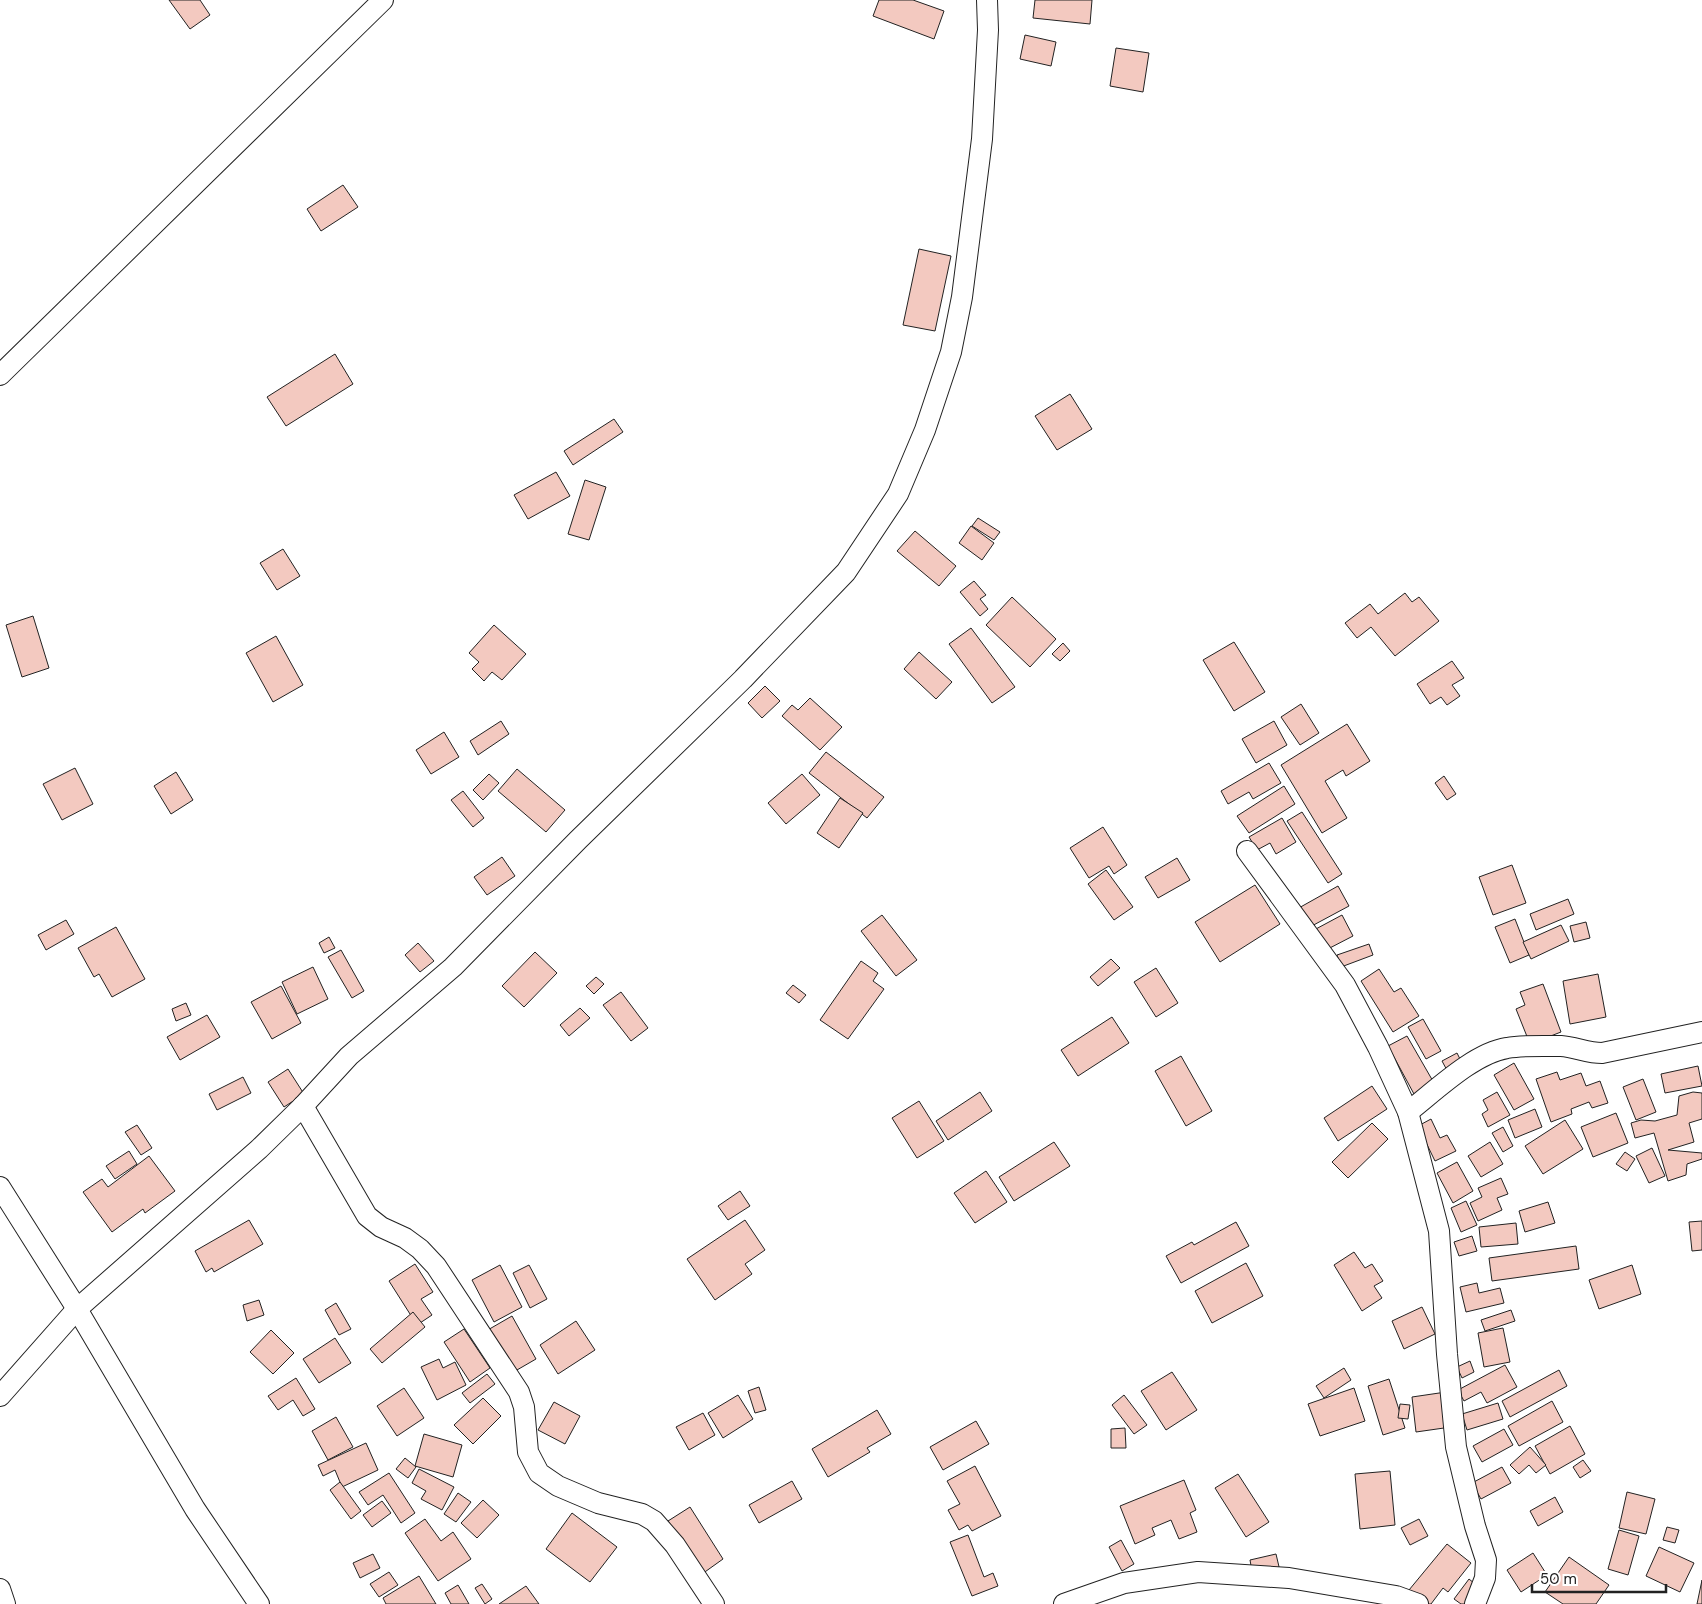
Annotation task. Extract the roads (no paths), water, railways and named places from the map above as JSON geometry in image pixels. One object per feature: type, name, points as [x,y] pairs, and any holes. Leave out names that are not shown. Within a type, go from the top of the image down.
[{"type":"street","points":[[0,375],[383,0]]},
{"type":"street","points":[[0,1396],[78,1309],[259,1149],[303,1106],[349,1056],[453,967],[578,840],[757,665],[846,572],[898,494],[925,430],[948,360],[962,297],[982,138],[988,30],[987,0]]},
{"type":"street","points":[[1247,850],[1345,985],[1378,1046],[1408,1112],[1439,1231],[1447,1354],[1456,1447],[1475,1526],[1486,1560],[1485,1578],[1475,1604]]},
{"type":"street","points":[[1408,1112],[1474,1061],[1507,1047],[1562,1046],[1578,1048],[1591,1053],[1602,1053],[1702,1032]]},
{"type":"street","points":[[303,1106],[367,1216],[381,1227],[406,1238],[420,1249],[436,1266],[519,1392],[524,1407],[528,1452],[539,1474],[558,1486],[598,1503],[642,1514],[654,1521],[675,1545],[714,1604]]},
{"type":"street","points":[[0,1187],[78,1309],[195,1509],[259,1604]]},
{"type":"street","points":[[1064,1604],[1124,1584],[1198,1572],[1288,1578],[1396,1596],[1418,1604]]},
{"type":"street","points":[[0,1588],[5,1604]]}]
